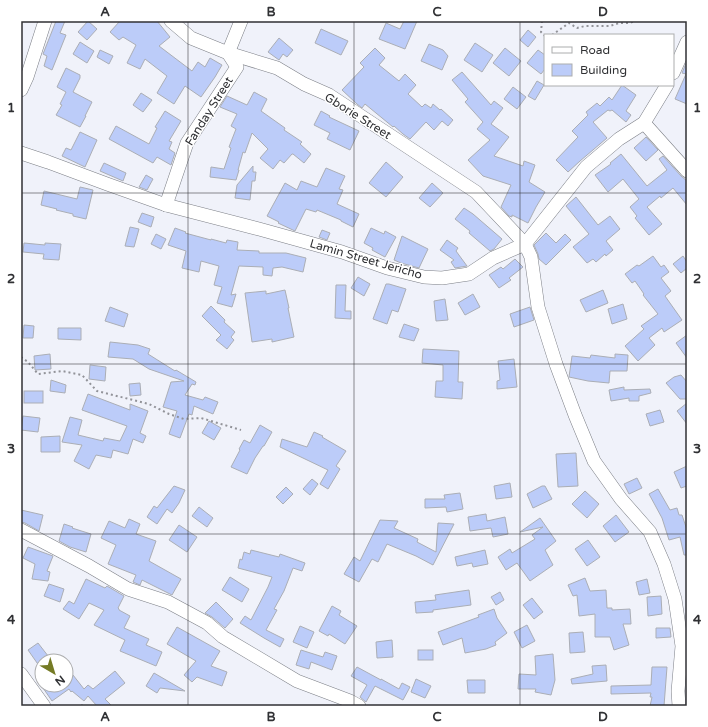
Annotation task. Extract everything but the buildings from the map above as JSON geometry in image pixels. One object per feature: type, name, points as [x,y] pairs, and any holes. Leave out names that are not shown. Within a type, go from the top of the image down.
[{"type":"street","points":[[21,90],[27,77],[45,21]]},
{"type":"street","name":"Gborie Street","points":[[171,21],[191,38],[228,53],[277,68],[304,84],[328,95],[476,192],[525,244]]},
{"type":"street","points":[[228,53],[240,21]]},
{"type":"street","points":[[674,71],[687,42]]},
{"type":"street","name":"Fanday Street","points":[[166,204],[186,143],[237,67],[228,53]]},
{"type":"street","name":"Lamin Street Jericho","points":[[21,154],[48,162],[166,204],[342,252],[387,268],[424,277],[442,278],[469,274],[494,258],[525,244],[586,168],[619,139],[644,122],[668,86]]},
{"type":"street","points":[[644,122],[687,171]]},
{"type":"street","points":[[525,244],[531,257],[538,307],[575,415],[594,461],[621,499],[650,532],[664,564],[675,599],[682,646],[678,691],[679,706]]},
{"type":"street","points":[[21,530],[89,566],[128,589],[168,602],[207,623],[223,637],[297,681],[359,706]]},
{"type":"street","points":[[21,674],[44,706]]},
{"type":"path","points":[[542,21],[541,32],[544,35]]},
{"type":"path","points":[[553,34],[569,22],[577,28],[585,26],[610,26],[635,21]]},
{"type":"path","points":[[21,357],[28,362],[38,374],[62,371],[82,375],[97,391],[149,404],[169,414],[184,419],[202,418],[241,430]]}]
